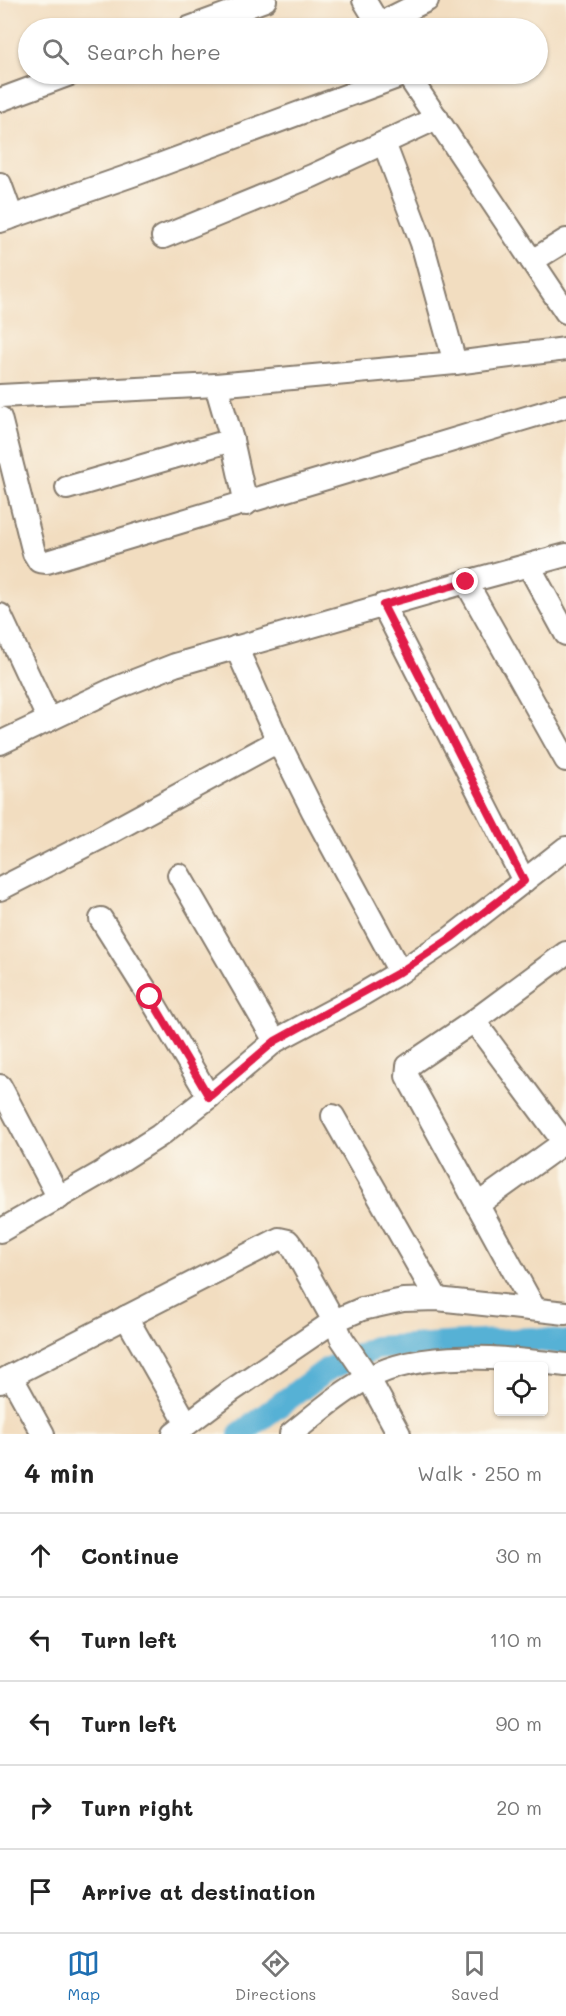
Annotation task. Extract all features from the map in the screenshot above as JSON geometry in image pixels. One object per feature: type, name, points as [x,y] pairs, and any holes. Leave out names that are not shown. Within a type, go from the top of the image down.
[{"type":"street","points":[[216,18],[265,0]]},
{"type":"street","points":[[364,0],[375,18]]},
{"type":"street","points":[[394,18],[427,0]]},
{"type":"street","points":[[0,100],[43,84]]},
{"type":"street","points":[[0,184],[6,219],[378,84]]},
{"type":"street","points":[[413,84],[566,312]]},
{"type":"street","points":[[164,237],[312,176],[437,118]]},
{"type":"street","points":[[384,143],[422,243],[455,363]]},
{"type":"street","points":[[532,261],[566,240]]},
{"type":"street","points":[[0,396],[216,385],[455,363],[566,349]]},
{"type":"street","points":[[216,385],[232,440],[246,504]]},
{"type":"street","points":[[0,418],[34,553],[39,561],[47,562],[566,406]]},
{"type":"street","points":[[67,488],[232,440]]},
{"type":"street","points":[[0,743],[126,684],[175,665],[566,555]]},
{"type":"street","points":[[529,566],[566,634]]},
{"type":"street","points":[[466,582],[566,760]]},
{"type":"street","points":[[383,605],[524,881]]},
{"type":"street","points":[[0,615],[49,720]]},
{"type":"street","points":[[237,647],[278,741],[313,811],[400,972]]},
{"type":"street","points":[[0,889],[278,741]]},
{"type":"street","points":[[0,1231],[59,1198],[159,1136],[275,1041],[400,972],[451,938],[566,848]]},
{"type":"street","points":[[179,876],[275,1041]]},
{"type":"street","points":[[101,919],[209,1097]]},
{"type":"street","points":[[534,1308],[407,1076],[408,1066],[566,953]]},
{"type":"street","points":[[474,1021],[565,1143],[477,1205]]},
{"type":"street","points":[[0,1086],[59,1198]]},
{"type":"street","points":[[333,1116],[437,1299]]},
{"type":"street","points":[[43,1434],[6,1379],[279,1239],[288,1241],[294,1249],[399,1434]]},
{"type":"street","points":[[126,1317],[181,1429],[231,1390],[338,1330],[362,1310],[403,1300],[437,1299],[566,1313]]},
{"type":"street","points":[[291,1434],[320,1424],[363,1370],[439,1359],[506,1358],[566,1365]]},
{"type":"waterway","points":[[240,1434],[328,1369],[375,1348],[532,1339],[566,1343]]},
{"type":"route","points":[[150,997],[209,1097],[275,1041],[400,972],[451,938],[524,881],[383,605],[466,582]]}]
